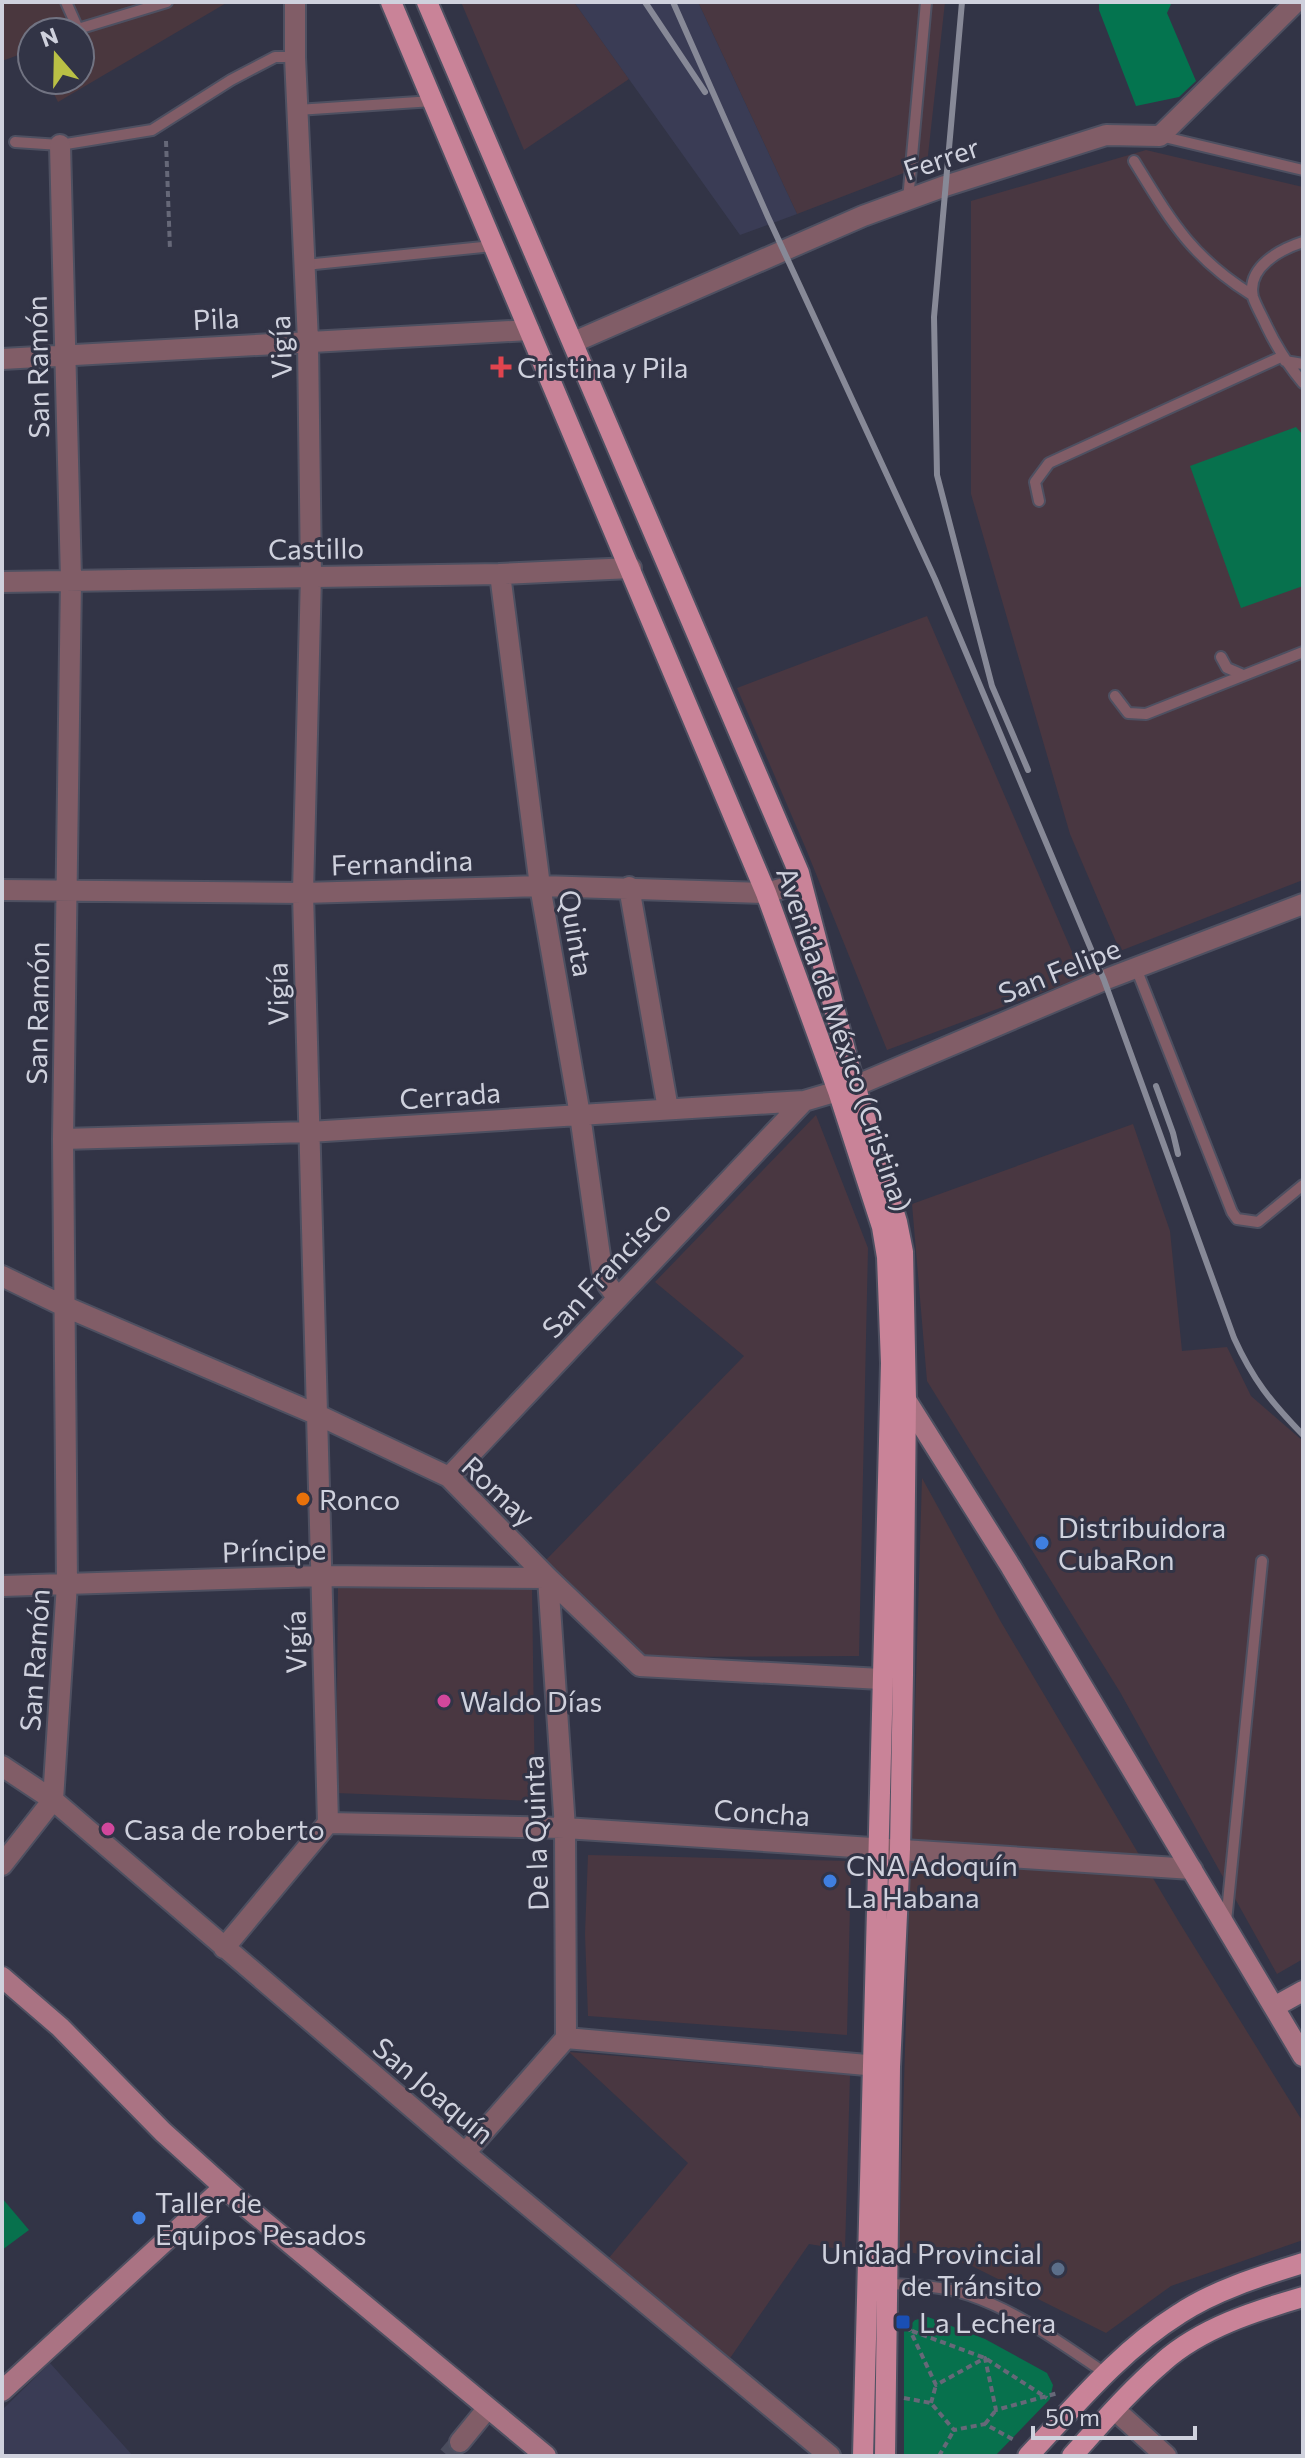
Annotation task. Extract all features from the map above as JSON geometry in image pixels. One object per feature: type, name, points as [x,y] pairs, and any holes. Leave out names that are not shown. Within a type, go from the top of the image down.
[{"type":"main road","name":"Avenida de México (Cristina)","points":[[391,2],[847,1088],[897,1222],[903,1252],[906,1400],[900,1849],[881,2066],[863,2456]]},
{"type":"main road","name":"Avenida de México (Cristina)","points":[[427,2],[574,342],[801,883],[882,1227],[887,1257],[891,1363],[878,1848],[888,2284],[885,2456]]},
{"type":"main road","points":[[891,1363],[906,1400],[1011,1567],[1303,2056]]},
{"type":"main road","points":[[2,1977],[60,2027],[163,2132],[224,2187],[534,2450]]},
{"type":"main road","points":[[1274,2007],[1303,1991]]},
{"type":"main road","points":[[2,2391],[224,2187]]},
{"type":"main road","points":[[1030,2454],[1105,2373],[1180,2312],[1233,2288],[1303,2263]]},
{"type":"main road","points":[[1072,2456],[1164,2360],[1200,2336],[1243,2317],[1303,2297]]},
{"type":"street","name":"Vigía","points":[[295,2],[308,341],[311,575],[303,893],[328,1823]]},
{"type":"street","points":[[1160,136],[1295,7]]},
{"type":"street","name":"Ferrer","points":[[574,342],[863,216],[1004,166],[1106,135],[1160,136]]},
{"type":"street","name":"San Ramón","points":[[53,1800],[67,1584],[63,1139],[71,579],[60,145]]},
{"type":"street","name":"Pila","points":[[2,359],[529,330]]},
{"type":"street","name":"Castillo","points":[[2,582],[500,574],[631,568]]},
{"type":"street","name":"Quinta","points":[[500,574],[540,886],[580,1115],[602,1270],[617,1297]]},
{"type":"street","name":"Fernandina","points":[[2,890],[303,893],[540,886],[766,893],[801,883]]},
{"type":"street","points":[[629,887],[668,1109]]},
{"type":"street","name":"San Felipe","points":[[847,1088],[1136,968],[1303,904]]},
{"type":"street","name":"Cerrada","points":[[63,1139],[309,1132],[804,1101],[847,1088]]},
{"type":"street","name":"San Francisco","points":[[449,1477],[804,1101]]},
{"type":"street","name":"Romay","points":[[2,1276],[66,1307],[318,1415],[449,1477],[640,1666],[881,1679],[903,1675]]},
{"type":"street","name":"Príncipe","points":[[2,1586],[321,1576],[548,1578]]},
{"type":"street","name":"De la Quinta","points":[[548,1578],[565,1828],[566,2038]]},
{"type":"street","name":"San Joaquín","points":[[2,1766],[53,1800],[465,2153],[830,2456]]},
{"type":"street","points":[[2,1865],[53,1800]]},
{"type":"street","points":[[224,1948],[328,1823]]},
{"type":"street","name":"Concha","points":[[328,1823],[565,1828],[1192,1869]]},
{"type":"street","points":[[465,2153],[566,2038],[881,2066]]},
{"type":"street","points":[[460,2442],[487,2409]]},
{"type":"street","points":[[1115,2410],[1166,2456]]},
{"type":"lane","points":[[66,2],[78,29],[167,2]]},
{"type":"lane","points":[[908,200],[926,2]]},
{"type":"lane","points":[[15,142],[60,145],[152,130],[231,80],[275,57],[295,57]]},
{"type":"lane","points":[[297,110],[433,101]]},
{"type":"lane","points":[[1160,136],[1303,170]]},
{"type":"lane","points":[[1134,161],[1186,242],[1223,277],[1252,295],[1284,359],[1303,383]]},
{"type":"lane","points":[[1252,295],[1261,266],[1275,254],[1303,242]]},
{"type":"lane","points":[[305,265],[493,246]]},
{"type":"lane","points":[[1039,501],[1035,482],[1049,463],[1284,359],[1303,364]]},
{"type":"lane","points":[[1115,696],[1128,713],[1146,714],[1303,652]]},
{"type":"lane","points":[[1221,657],[1227,668],[1241,674]]},
{"type":"lane","points":[[1136,968],[1237,1219],[1258,1222],[1303,1185]]},
{"type":"lane","points":[[1226,1924],[1262,1561]]},
{"type":"lane","points":[[888,2284],[936,2287],[969,2295],[1034,2324],[1105,2373]]},
{"type":"path","points":[[165,122],[170,250]]},
{"type":"path","points":[[904,2318],[936,2385],[931,2403]]},
{"type":"path","points":[[910,2330],[985,2358],[1047,2398]]},
{"type":"path","points":[[936,2385],[985,2358]]},
{"type":"path","points":[[985,2358],[996,2410]]},
{"type":"path","points":[[939,2456],[954,2430],[985,2424],[996,2410],[1062,2392]]},
{"type":"path","points":[[886,2394],[931,2403],[954,2430]]},
{"type":"path","points":[[985,2424],[1030,2454]]},
{"type":"shaded area","points":[[2,2],[228,2],[96,80],[96,16],[16,16],[16,56],[2,61]]},
{"type":"shaded area","points":[[461,2],[574,2],[629,79],[524,150]]},
{"type":"shaded area","points":[[574,2],[698,2],[797,214],[740,235]]},
{"type":"shaded area","points":[[698,2],[945,2],[927,164],[797,214]]},
{"type":"shaded area","points":[[1146,150],[1303,187],[1303,880],[1120,951],[1070,834],[971,494],[971,201]]},
{"type":"shaded area","points":[[927,616],[1083,977],[887,1050],[737,688]]},
{"type":"shaded area","points":[[816,1115],[868,1248],[859,1656],[641,1657],[546,1560],[744,1356],[655,1282]]},
{"type":"shaded area","points":[[1133,1124],[1170,1231],[1182,1351],[1227,1347],[1251,1396],[1303,1441],[1303,1959],[1277,1974],[1120,1692],[927,1381],[912,1204]]},
{"type":"shaded area","points":[[922,1478],[1001,1622],[1179,1922],[1303,2122],[1303,2240],[1171,2286],[1106,2333],[968,2264],[899,2250]]},
{"type":"shaded area","points":[[338,1586],[532,1586],[535,1801],[336,1793]]},
{"type":"shaded area","points":[[588,1855],[851,1861],[847,2035],[588,2016],[585,1934]]},
{"type":"shaded area","points":[[569,2052],[850,2075],[845,2250],[809,2244],[728,2361],[608,2259],[688,2163]]},
{"type":"shaded area","points":[[50,2363],[133,2456],[2,2456],[2,2410]]},
{"type":"green space","points":[[1099,2],[1172,2],[1167,13],[1196,81],[1179,97],[1136,106],[1099,10]]},
{"type":"green space","points":[[1296,427],[1303,435],[1303,586],[1241,608],[1190,466]]},
{"type":"green space","points":[[2,2198],[29,2230],[2,2250]]},
{"type":"green space","points":[[928,2317],[985,2339],[1047,2373],[1053,2385],[1050,2399],[995,2456],[904,2456],[904,2331],[915,2320]]},
{"type":"tunnel","points":[[448,2456],[460,2442]]},
{"type":"railway","points":[[645,2],[705,92]]},
{"type":"railway","points":[[673,2],[935,579],[1104,980],[1234,1338],[1264,1390],[1303,1435]]},
{"type":"railway","points":[[962,2],[934,317],[937,475],[992,686],[1028,770]]},
{"type":"railway","points":[[1156,1086],[1178,1154]]},
{"type":"place","name":"Cristina y Pila","points":[[501,367]]},
{"type":"place","name":"Ronco","points":[[303,1499]]},
{"type":"place","name":"Distribuidora CubaRon","points":[[1042,1543]]},
{"type":"place","name":"Waldo Días","points":[[444,1701]]},
{"type":"place","name":"Casa de roberto","points":[[108,1829]]},
{"type":"place","name":"CNA Adoquín La Habana","points":[[830,1881]]},
{"type":"place","name":"Taller de Equipos Pesados","points":[[139,2218]]},
{"type":"place","name":"Unidad Provincial de Tránsito","points":[[1058,2269]]},
{"type":"place","name":"La Lechera","points":[[903,2322]]}]
